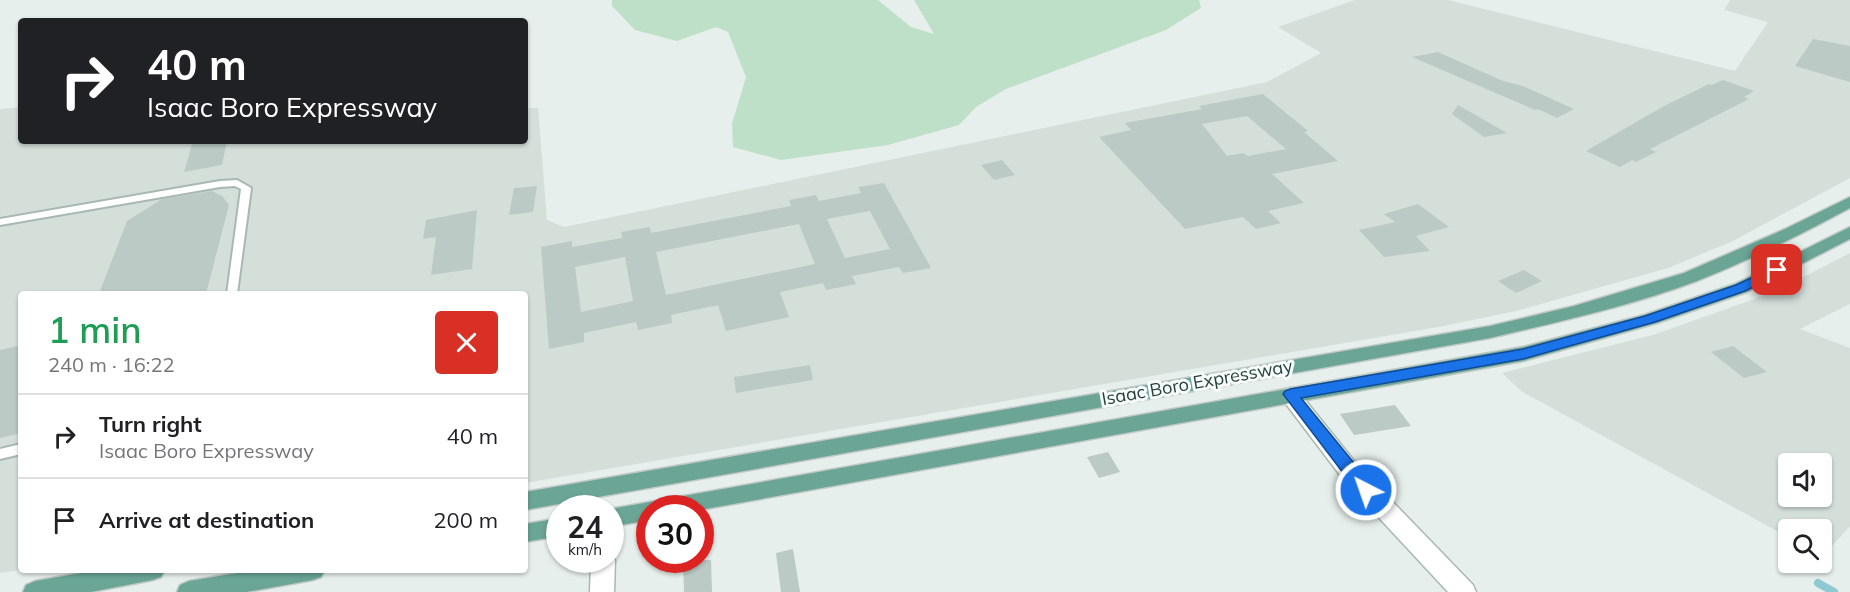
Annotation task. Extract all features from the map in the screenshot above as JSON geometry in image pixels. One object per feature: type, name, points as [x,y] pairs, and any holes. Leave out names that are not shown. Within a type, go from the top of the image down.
[{"type":"main road","name":"Isaac Boro Expressway","points":[[528,500],[1490,332],[1577,311],[1690,277],[1791,232],[1850,202]]},
{"type":"main road","name":"Isaac Boro Expressway","points":[[714,498],[1523,354],[1650,319],[1741,288],[1850,232]]},
{"type":"main road","points":[[528,532],[546,529]]},
{"type":"main road","points":[[35,592],[137,573]]},
{"type":"main road","points":[[189,592],[296,573]]},
{"type":"street","points":[[1290,394],[1350,473],[1464,592]]},
{"type":"street","points":[[602,592],[603,573]]},
{"type":"lane","points":[[0,222],[237,183],[246,188],[232,291]]},
{"type":"lane","points":[[0,454],[18,450]]},
{"type":"shaded area","points":[[1355,0],[1448,0],[1735,71],[1768,22],[1724,10],[1730,0],[1850,0],[1850,178],[1733,241],[1668,268],[1516,311],[1444,326],[528,482],[528,291],[18,291],[18,570],[0,573],[0,109],[18,107],[18,144],[528,144],[528,108],[538,108],[547,220],[564,227],[1267,82],[1321,53],[1278,27]]},
{"type":"shaded area","points":[[1850,253],[1850,304],[1800,329],[1850,348],[1850,526],[1832,546],[1832,519],[1778,519],[1778,532],[1521,391],[1502,373],[1653,335],[1774,292]]},
{"type":"green space","points":[[612,0],[878,0],[911,27],[934,34],[914,0],[1199,0],[1201,8],[1166,30],[1006,89],[976,107],[959,125],[888,145],[781,160],[733,147],[732,124],[746,77],[728,32],[716,27],[677,41],[635,30],[612,6]]},
{"type":"building","points":[[1813,39],[1850,46],[1850,82],[1795,66]]},
{"type":"building","points":[[1438,52],[1574,109],[1557,118],[1412,57]]},
{"type":"building","points":[[1723,80],[1754,91],[1744,97],[1749,99],[1650,149],[1656,152],[1636,162],[1632,160],[1620,167],[1586,151],[1664,106],[1709,84]]},
{"type":"building","points":[[1263,94],[1308,131],[1304,132],[1338,161],[1272,174],[1304,203],[1268,211],[1281,223],[1256,229],[1243,217],[1185,229],[1099,137],[1131,130],[1125,123],[1202,109],[1199,106]],"holes":[[[1247,116],[1286,149],[1248,156],[1243,153],[1227,156],[1202,124]]]},
{"type":"building","points":[[1458,105],[1507,133],[1484,137],[1452,114]]},
{"type":"building","points":[[192,144],[226,144],[222,165],[184,172]]},
{"type":"building","points":[[1002,160],[1015,175],[994,180],[981,165]]},
{"type":"building","points":[[884,183],[931,268],[903,273],[899,267],[852,276],[856,284],[826,290],[823,283],[780,292],[789,317],[726,331],[718,305],[671,315],[672,323],[638,330],[636,322],[584,333],[584,342],[549,349],[541,247],[572,241],[572,247],[622,238],[621,232],[650,227],[651,233],[791,206],[789,200],[816,195],[819,201],[861,193],[858,187]],"holes":[[[870,211],[890,249],[845,258],[827,219]],[[799,224],[815,264],[666,295],[656,252]],[[625,257],[633,301],[581,312],[575,267]]]},
{"type":"building","points":[[537,186],[533,212],[509,215],[514,188]]},
{"type":"building","points":[[212,191],[222,196],[229,205],[207,291],[100,291],[127,221],[162,199]]},
{"type":"building","points":[[1418,204],[1449,227],[1416,236],[1430,251],[1384,257],[1359,230],[1395,222],[1384,214]]},
{"type":"building","points":[[477,210],[472,269],[431,275],[436,237],[423,239],[426,220]]},
{"type":"building","points":[[1524,270],[1542,281],[1516,293],[1498,281]]},
{"type":"building","points":[[18,346],[18,434],[0,438],[0,350]]},
{"type":"building","points":[[1733,346],[1767,372],[1744,378],[1711,352]]},
{"type":"building","points":[[810,365],[813,380],[736,393],[734,377]]},
{"type":"building","points":[[1395,405],[1411,426],[1354,435],[1340,414]]},
{"type":"building","points":[[1108,452],[1120,472],[1099,478],[1087,457]]},
{"type":"building","points":[[793,549],[800,592],[781,592],[776,553]]},
{"type":"building","points":[[683,573],[711,573],[712,592],[684,592]]},
{"type":"waterway","points":[[1818,583],[1834,592]]},
{"type":"route","points":[[1366,490],[1350,473],[1290,394],[1523,354],[1650,319],[1741,288],[1777,270]]}]
